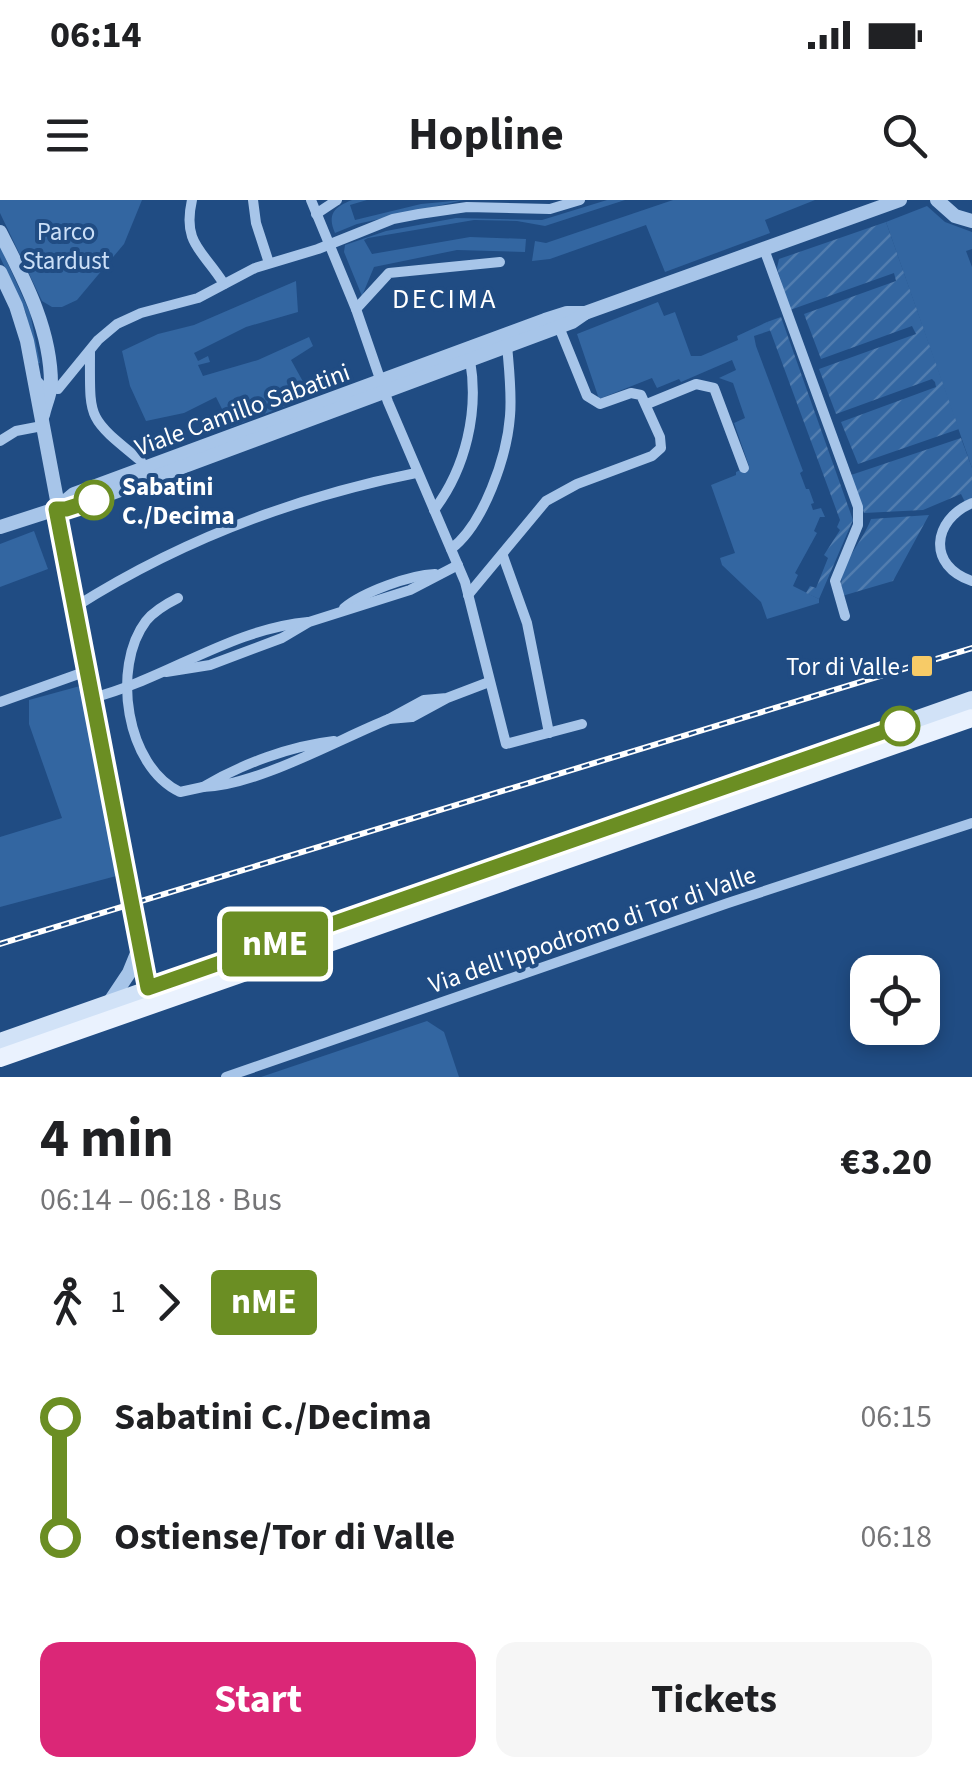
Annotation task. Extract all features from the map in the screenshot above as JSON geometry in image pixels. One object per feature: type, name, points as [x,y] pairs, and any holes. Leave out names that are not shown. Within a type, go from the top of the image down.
[{"type":"main road","points":[[0,1042],[972,700]]},
{"type":"main road","points":[[0,1058],[972,718]]},
{"type":"street","points":[[192,200],[190,239],[224,284]]},
{"type":"street","points":[[253,200],[268,264]]},
{"type":"street","points":[[310,200],[356,309],[416,473],[458,565],[506,744],[582,724]]},
{"type":"street","points":[[316,214],[337,200]]},
{"type":"street","points":[[34,378],[50,390],[64,384],[101,337],[124,320],[198,298],[268,264],[329,246],[393,220],[467,207],[545,209],[580,200]]},
{"type":"street","name":"Viale Camillo Sabatini","points":[[382,388],[470,360],[585,313],[900,200]]},
{"type":"street","points":[[938,200],[955,216],[972,222]]},
{"type":"street","points":[[0,232],[39,317],[50,390],[42,426]]},
{"type":"street","points":[[764,249],[858,507],[858,524],[834,584],[845,616]]},
{"type":"street","points":[[356,309],[388,273],[500,262]]},
{"type":"street","points":[[0,272],[21,321],[34,378],[148,988]]},
{"type":"street","name":"Viale Camillo Sabatini","points":[[0,527],[56,509],[79,506],[544,320],[567,313],[585,313]]},
{"type":"street","points":[[468,594],[552,497],[657,454],[661,439],[642,396],[634,393],[600,404],[590,399],[559,326]]},
{"type":"street","points":[[452,549],[477,519],[505,446],[510,406],[507,346]]},
{"type":"street","points":[[90,350],[93,416],[141,460]]},
{"type":"street","points":[[434,510],[455,476],[466,442],[472,399],[470,360]]},
{"type":"street","points":[[647,404],[696,384],[710,386],[718,394],[744,468]]},
{"type":"street","points":[[0,440],[16,431],[42,426]]},
{"type":"street","points":[[75,608],[153,560],[206,536],[340,491],[416,473]]},
{"type":"street","points":[[972,503],[952,513],[940,538],[948,566],[972,581]]},
{"type":"street","points":[[503,556],[527,622],[549,733]]},
{"type":"street","points":[[92,698],[166,672],[210,665],[282,638],[309,622],[342,610],[359,597],[408,578],[436,574],[458,565]]},
{"type":"street","points":[[178,598],[157,610],[140,632],[129,662],[127,687],[134,733],[152,766],[175,790],[184,792],[239,768],[307,745],[334,741],[424,700],[446,698],[489,682]]},
{"type":"street","points":[[0,702],[86,670]]},
{"type":"street","name":"Via dell'Ippodromo di Tor di Valle","points":[[226,1077],[972,823]]},
{"type":"street","points":[[108,1002],[130,973],[140,945]]},
{"type":"green space","name":"Parco Stardust","points":[[0,200],[142,200],[124,244],[77,300],[52,307],[42,301],[0,213]]},
{"type":"green space","points":[[352,200],[367,200],[350,205],[355,220],[421,204],[464,200],[357,224],[335,233],[334,212]]},
{"type":"green space","points":[[607,200],[625,200],[545,226],[474,220],[368,238],[364,240],[372,254],[470,237],[526,239],[525,252],[457,250],[374,267],[362,296],[344,252],[345,245],[386,231],[456,218],[542,220]]},
{"type":"green space","points":[[673,200],[815,200],[765,220],[770,233],[665,272],[646,225],[550,259],[532,261],[535,241],[546,243]]},
{"type":"green space","points":[[927,206],[945,222],[972,232],[972,249],[966,251],[972,267],[972,468],[886,222]]},
{"type":"green space","points":[[886,222],[959,429],[858,464],[841,422],[936,387],[935,382],[932,379],[836,414],[819,369],[916,334],[912,326],[821,359],[804,314],[896,281],[894,273],[790,310],[777,268],[779,259]]},
{"type":"green space","points":[[0,246],[30,313],[40,363],[36,364],[26,313],[0,257]]},
{"type":"green space","points":[[296,281],[298,312],[246,327],[194,353],[198,361],[208,356],[210,362],[198,365],[203,376],[258,360],[309,337],[313,346],[291,360],[311,396],[231,427],[216,397],[184,413],[146,421],[130,386],[122,351]]},
{"type":"green space","points":[[658,302],[664,316],[675,312],[691,356],[701,356],[738,340],[737,336],[767,322],[772,330],[754,336],[756,346],[803,471],[800,473],[814,503],[813,510],[821,508],[825,517],[820,517],[814,531],[817,533],[795,573],[798,575],[793,586],[819,599],[819,603],[767,619],[761,602],[722,565],[720,558],[735,553],[711,485],[749,466],[734,423],[745,418],[733,383],[719,378],[736,370],[732,360],[681,382],[679,379],[657,388],[652,378],[599,399],[577,334]]},
{"type":"green space","points":[[781,317],[853,520],[819,599],[806,593],[810,586],[816,588],[828,558],[824,555],[840,530],[840,520],[767,322]]},
{"type":"green space","points":[[961,438],[972,468],[972,498],[965,502],[961,494],[923,510],[864,513],[851,475]]},
{"type":"green space","points":[[929,515],[893,581],[842,596],[846,565],[871,519]]},
{"type":"green space","points":[[34,531],[48,569],[0,587],[0,544]]},
{"type":"green space","points":[[80,686],[120,875],[0,907],[0,837],[62,818],[29,724],[29,700]]},
{"type":"green space","points":[[427,1021],[444,1032],[459,1077],[261,1077]]},
{"type":"railway","points":[[0,944],[972,648]]},
{"type":"bus line","name":"nME","points":[[94,500],[56,509],[148,988],[900,726]]},
{"type":"place","name":"Sabatini C./Decima","points":[[94,500]]},
{"type":"place","name":"Tor di Valle","points":[[922,666]]},
{"type":"district","name":"DECIMA","points":[[445,298]]}]
